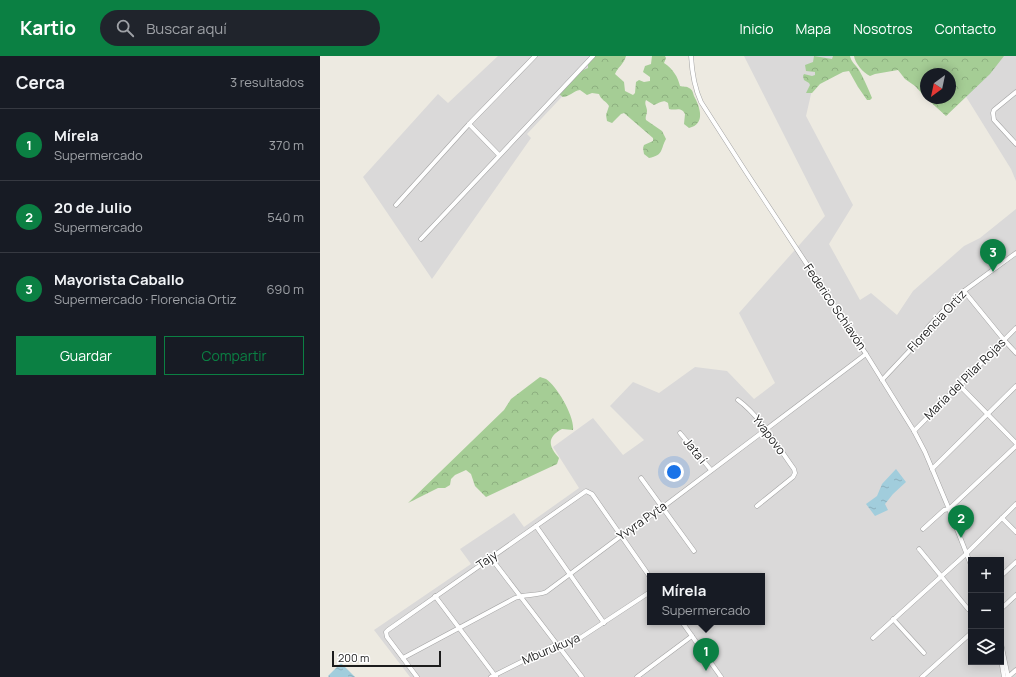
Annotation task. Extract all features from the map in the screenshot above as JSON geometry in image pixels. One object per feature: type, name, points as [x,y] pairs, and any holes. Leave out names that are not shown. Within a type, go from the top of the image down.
[{"type":"street","points":[[396,204],[469,124],[535,56]]},
{"type":"street","points":[[421,239],[593,56]]},
{"type":"street","name":"Federico Schiavón","points":[[691,56],[693,80],[701,102],[866,354],[914,431],[950,509],[968,558]]},
{"type":"street","points":[[1016,92],[994,110],[993,113],[994,120],[1016,144]]},
{"type":"street","points":[[469,124],[499,155]]},
{"type":"street","name":"Florencia Ortiz","points":[[882,380],[914,346],[939,316],[964,291],[1016,253]]},
{"type":"street","points":[[964,291],[1016,353]]},
{"type":"street","name":"María del Pilar Rojas","points":[[914,431],[1016,328]]},
{"type":"street","name":"Yvyra Pyta","points":[[403,658],[521,596],[546,592],[569,573],[663,507],[710,470],[866,354]]},
{"type":"street","points":[[923,529],[944,510],[950,509],[1016,444],[959,385]]},
{"type":"street","points":[[932,469],[1016,386]]},
{"type":"street","name":"Yvapovo","points":[[738,400],[747,406],[794,469],[795,474],[756,506]]},
{"type":"street","name":"Jata í","points":[[680,433],[710,470]]},
{"type":"street","points":[[641,478],[694,551]]},
{"type":"street","name":"Tajy","points":[[403,658],[387,637],[386,632],[388,630],[586,491],[592,494],[621,536]]},
{"type":"street","points":[[873,638],[966,554],[1016,504]]},
{"type":"street","points":[[1002,518],[1016,532]]},
{"type":"street","points":[[536,526],[604,623]]},
{"type":"street","points":[[621,536],[647,573]]},
{"type":"street","points":[[919,549],[968,609]]},
{"type":"street","points":[[491,558],[582,677]]},
{"type":"street","points":[[1004,573],[1016,562]]},
{"type":"street","name":"Mburukuya","points":[[494,676],[553,646],[574,642],[647,594]]},
{"type":"street","points":[[436,596],[494,676]]},
{"type":"street","points":[[1004,606],[1016,596]]},
{"type":"street","points":[[893,620],[924,653]]},
{"type":"street","points":[[684,625],[722,677]]},
{"type":"street","points":[[637,677],[643,675],[692,636]]},
{"type":"street","points":[[922,677],[968,636]]},
{"type":"street","points":[[403,658],[417,677]]},
{"type":"street","points":[[1004,660],[1007,677]]},
{"type":"street","points":[[1003,665],[1007,677]]},
{"type":"street","points":[[1007,677],[1016,670]]},
{"type":"shaded area","points":[[498,56],[600,56],[527,134],[531,138],[432,279],[363,177],[438,94],[448,103]]},
{"type":"shaded area","points":[[744,56],[834,56],[838,65],[814,81],[806,116],[853,205],[829,244],[860,300],[871,293],[897,315],[913,291],[964,246],[980,238],[1016,209],[1016,677],[410,677],[374,630],[471,564],[460,549],[514,513],[524,527],[579,488],[553,447],[593,418],[623,455],[644,440],[610,406],[633,382],[659,393],[695,367],[727,371],[754,399],[775,383],[739,313],[825,216]]},
{"type":"shaded area","points":[[998,56],[1016,56],[1016,181],[1011,169],[965,95]]},
{"type":"green space","points":[[594,56],[626,56],[615,74],[624,82],[625,91],[633,95],[635,93],[636,82],[639,80],[644,82],[650,81],[650,77],[643,72],[645,66],[651,64],[652,56],[665,56],[666,58],[664,63],[675,73],[680,86],[688,87],[693,92],[700,110],[700,119],[698,123],[689,128],[684,124],[685,114],[682,110],[669,109],[668,103],[665,101],[654,105],[646,100],[646,120],[662,131],[666,139],[661,152],[654,157],[649,158],[644,154],[643,148],[644,145],[653,141],[653,138],[624,113],[612,123],[607,121],[606,115],[609,106],[599,94],[592,93],[587,95],[580,90],[565,97],[560,95],[560,91],[574,74],[588,68],[588,62]]},
{"type":"green space","points":[[814,56],[832,59],[833,56],[850,56],[851,60],[861,73],[872,98],[867,100],[849,71],[843,72],[820,84],[812,93],[806,93],[810,85],[804,80],[803,76],[804,74],[812,76],[815,75],[815,72],[806,71],[805,65],[813,62]]},
{"type":"green space","points":[[854,56],[1004,56],[990,74],[946,116],[933,104],[956,104],[956,68],[920,68],[920,91],[905,79],[898,70],[870,76],[860,68]]},
{"type":"green space","points":[[540,377],[546,379],[560,395],[573,424],[573,430],[562,429],[554,435],[552,439],[551,446],[559,458],[557,464],[486,497],[475,486],[471,474],[466,470],[455,475],[451,479],[450,485],[445,488],[438,488],[408,503],[504,410],[511,399]]},
{"type":"water","points":[[896,469],[906,482],[885,504],[888,510],[875,516],[866,504],[877,496],[882,484]]},
{"type":"water","points":[[341,663],[355,677],[328,676]]},
{"type":"place","name":"Mayorista Caballo","points":[[993,272]]},
{"type":"place","name":"20 de Julio","points":[[961,538]]},
{"type":"place","name":"Mírela","points":[[706,671]]}]
